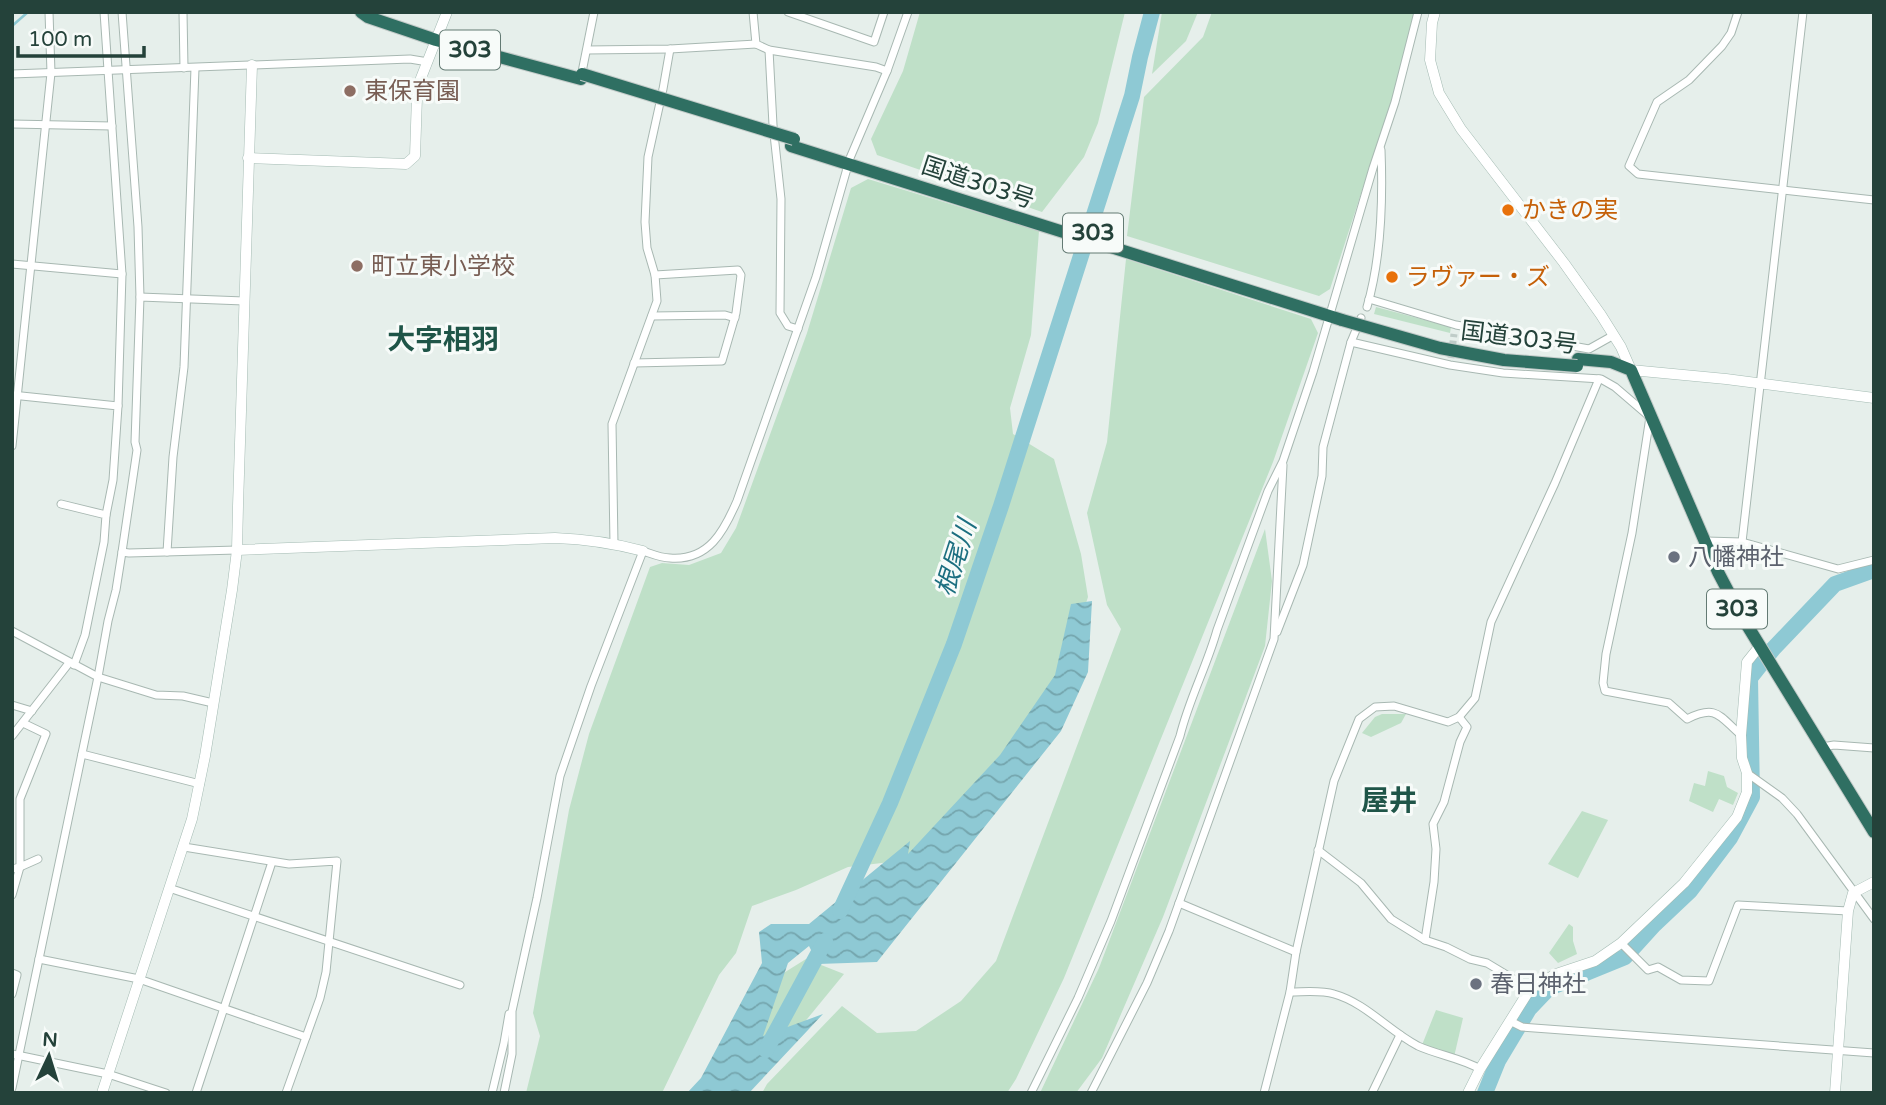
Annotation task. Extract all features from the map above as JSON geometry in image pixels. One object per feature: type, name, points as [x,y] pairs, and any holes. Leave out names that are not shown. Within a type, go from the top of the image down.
[{"type":"highway","name":"国道303号","points":[[369,14],[437,37],[581,77],[849,162],[866,165],[1440,348],[1504,360],[1578,363],[1612,370],[1631,370]]},
{"type":"highway","name":"303","points":[[1631,370],[1718,572],[1759,647],[1874,832]]},
{"type":"street","points":[[12,446],[15,395],[51,73],[49,12]]},
{"type":"street","points":[[12,736],[72,664],[85,635],[104,542],[113,480],[122,274],[104,12]]},
{"type":"street","points":[[12,1088],[15,1054],[38,959],[116,590],[137,450],[135,442],[140,297],[138,227],[122,12]]},
{"type":"street","points":[[183,12],[184,68]]},
{"type":"street","points":[[354,12],[369,14]]},
{"type":"street","points":[[248,158],[406,163],[415,156],[417,96],[421,78],[447,12]]},
{"type":"street","points":[[581,77],[594,12]]},
{"type":"street","points":[[753,12],[757,44]]},
{"type":"street","points":[[788,12],[874,42],[884,12]]},
{"type":"street","points":[[122,552],[555,538],[614,544],[668,559],[686,558],[716,542],[737,501],[816,278],[849,162],[908,12]]},
{"type":"street","points":[[1031,1093],[1078,998],[1111,921],[1268,491],[1283,461],[1313,372],[1395,102],[1418,12]]},
{"type":"street","points":[[1435,12],[1430,60],[1438,93],[1461,130],[1564,263],[1614,335],[1631,370],[1874,398]]},
{"type":"street","points":[[1738,12],[1731,33],[1722,46],[1689,80],[1657,102],[1629,166],[1638,174],[1874,200]]},
{"type":"street","points":[[1742,542],[1803,12]]},
{"type":"street","points":[[586,50],[757,44],[769,50],[887,71]]},
{"type":"street","points":[[614,544],[612,424],[657,301],[645,222],[648,157],[670,49]]},
{"type":"street","points":[[769,50],[781,199],[780,313],[788,326],[798,329]]},
{"type":"street","points":[[12,74],[410,59],[428,62]]},
{"type":"street","points":[[102,1093],[184,847],[200,784],[232,590],[236,550],[252,65]]},
{"type":"street","points":[[167,552],[173,457],[184,367],[195,68]]},
{"type":"street","points":[[12,124],[112,126]]},
{"type":"street","points":[[1380,146],[1382,181],[1379,242],[1368,303],[1455,329],[1589,349],[1614,335]]},
{"type":"street","points":[[12,264],[122,274]]},
{"type":"street","points":[[634,363],[722,361],[735,318],[741,275],[738,270],[655,275]]},
{"type":"street","points":[[140,297],[244,301]]},
{"type":"street","points":[[652,316],[725,315],[735,318]]},
{"type":"street","points":[[1091,1093],[1147,983],[1303,565],[1322,476],[1323,447],[1351,342],[1361,318]]},
{"type":"street","points":[[1351,342],[1503,373],[1600,379],[1615,387],[1650,417],[1632,533],[1606,654],[1603,683],[1605,691],[1669,704],[1687,719],[1715,712],[1741,735]]},
{"type":"street","points":[[1264,1093],[1290,992],[1296,952],[1334,781],[1359,719],[1375,707],[1394,706],[1448,722],[1459,718],[1475,698],[1491,622],[1600,379]]},
{"type":"street","points":[[15,395],[118,406]]},
{"type":"street","points":[[1274,639],[1283,461]]},
{"type":"street","points":[[61,504],[106,515]]},
{"type":"street","points":[[1706,541],[1742,542],[1838,569],[1874,560]]},
{"type":"street","points":[[504,1093],[514,1037],[512,1011],[560,776],[572,737],[643,551]]},
{"type":"street","points":[[12,631],[98,677],[156,695],[183,696],[213,703]]},
{"type":"street","points":[[1468,1093],[1479,1069],[1530,989],[1556,974],[1626,948],[1684,883],[1737,817],[1747,792],[1741,735],[1747,662],[1759,647]]},
{"type":"street","points":[[12,705],[32,711]]},
{"type":"street","points":[[1425,940],[1434,882],[1436,849],[1433,824],[1444,802],[1460,742],[1467,727],[1459,718]]},
{"type":"street","points":[[12,895],[20,799],[46,734],[23,723]]},
{"type":"street","points":[[1822,747],[1834,745],[1874,748]]},
{"type":"street","points":[[82,754],[200,784]]},
{"type":"street","points":[[1747,773],[1782,798],[1797,814],[1874,919]]},
{"type":"street","points":[[184,847],[289,864],[337,861],[326,972],[320,998],[286,1093]]},
{"type":"street","points":[[1318,850],[1361,883],[1391,919],[1425,940],[1470,959],[1487,963],[1530,989]]},
{"type":"street","points":[[16,868],[38,859]]},
{"type":"street","points":[[196,1093],[272,862]]},
{"type":"street","points":[[1835,1093],[1848,911],[1853,892],[1874,882]]},
{"type":"street","points":[[169,888],[460,985]]},
{"type":"street","points":[[1179,903],[1296,952]]},
{"type":"street","points":[[1626,948],[1648,970],[1658,967],[1681,980],[1709,981],[1738,905],[1848,911]]},
{"type":"street","points":[[38,959],[139,979],[306,1037]]},
{"type":"street","points":[[12,973],[17,975],[12,994]]},
{"type":"street","points":[[1290,992],[1332,993],[1356,1003],[1419,1046],[1479,1069]]},
{"type":"street","points":[[492,1092],[505,1043],[508,1015],[512,1011]]},
{"type":"street","points":[[1510,1021],[1522,1027],[1874,1053]]},
{"type":"street","points":[[1372,1093],[1400,1035]]},
{"type":"street","points":[[15,1054],[108,1074],[166,1093]]},
{"type":"green space","points":[[920,12],[1125,12],[1098,123],[1084,157],[1042,212],[877,155],[871,139],[903,71]]},
{"type":"green space","points":[[1162,12],[1198,12],[1186,41],[1152,74]]},
{"type":"green space","points":[[1212,12],[1415,12],[1395,89],[1330,289],[1319,296],[1127,236],[1144,97],[1203,37]]},
{"type":"green space","points":[[868,179],[1039,231],[1031,335],[1010,408],[1013,434],[1054,459],[1081,554],[1088,597],[1056,694],[924,858],[848,867],[752,906],[736,953],[719,975],[662,1093],[526,1093],[540,1036],[533,1013],[569,810],[589,734],[650,567],[662,563],[689,565],[721,553],[736,528],[807,333],[851,188]]},
{"type":"green space","points":[[1126,259],[1311,319],[1318,333],[1273,462],[1064,978],[1007,1093],[762,1093],[767,1084],[842,1006],[877,1033],[916,1031],[961,1001],[996,961],[1121,629],[1107,605],[1087,513],[1107,442]]},
{"type":"green space","points":[[1376,307],[1451,327],[1450,333],[1374,314]]},
{"type":"green space","points":[[1265,529],[1272,581],[1265,646],[1163,917],[1102,1058],[1076,1093],[1040,1093],[1099,968]]},
{"type":"green space","points":[[1382,714],[1406,714],[1401,723],[1371,737],[1362,733],[1375,717]]},
{"type":"green space","points":[[1708,771],[1724,776],[1727,787],[1738,793],[1733,805],[1719,799],[1713,812],[1689,801],[1694,783],[1705,786]]},
{"type":"green space","points":[[1582,811],[1608,820],[1578,878],[1548,864]]},
{"type":"green space","points":[[1569,924],[1573,927],[1577,954],[1558,963],[1549,953]]},
{"type":"green space","points":[[806,959],[844,974],[776,1057],[713,1093],[753,992]]},
{"type":"green space","points":[[1436,1010],[1463,1018],[1454,1057],[1422,1045]]},
{"type":"water","points":[[1092,601],[1088,672],[1061,731],[877,962],[818,964],[809,946],[788,963],[763,1036],[823,1014],[749,1093],[687,1093],[701,1078],[762,963],[759,932],[771,924],[809,924],[910,841],[908,854],[1000,755],[1055,675],[1071,604]]},
{"type":"waterway","points":[[12,26],[28,12]]},
{"type":"waterway","name":"根尾川","points":[[840,911],[890,803],[954,644],[1132,96],[1152,12]]},
{"type":"waterway","points":[[1485,1093],[1498,1061],[1529,1009],[1549,988],[1625,957],[1690,891],[1730,838],[1752,797],[1750,678],[1773,649],[1835,584],[1874,570]]},
{"type":"waterway","name":"根尾川","points":[[766,1050],[825,941]]},
{"type":"tunnel","points":[[1451,358],[1454,334]]},
{"type":"place","name":"東保育園","points":[[350,91]]},
{"type":"place","name":"かきの実","points":[[1508,210]]},
{"type":"place","name":"町立東小学校","points":[[357,266]]},
{"type":"place","name":"ラヴァー・ズ","points":[[1392,277]]},
{"type":"place","name":"八幡神社","points":[[1674,557]]},
{"type":"place","name":"春日神社","points":[[1476,984]]},
{"type":"district","name":"大字相羽","points":[[443,340]]},
{"type":"district","name":"屋井","points":[[1389,801]]}]
